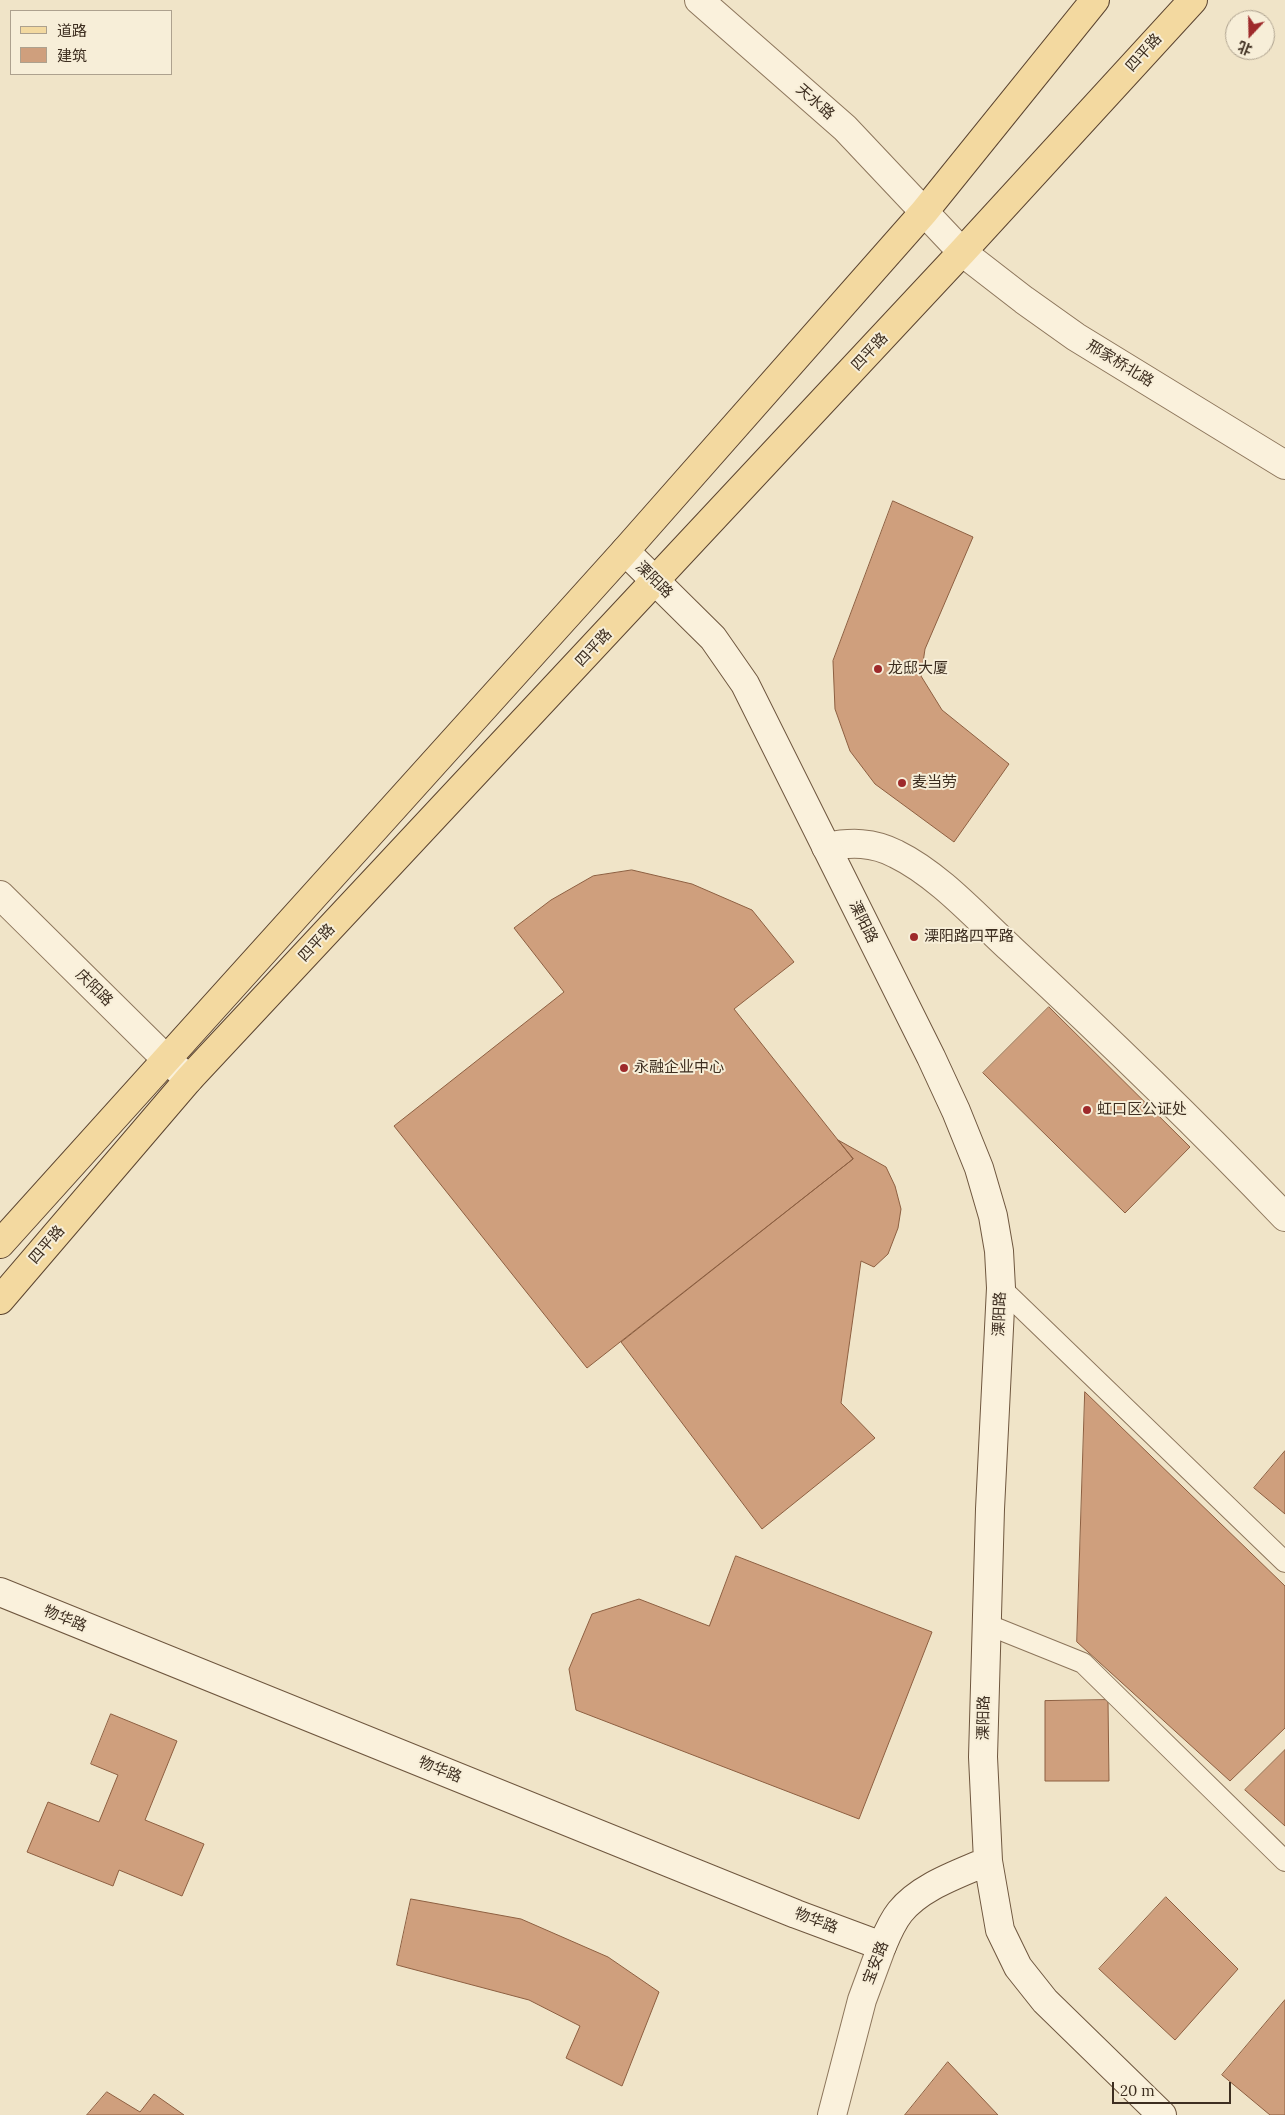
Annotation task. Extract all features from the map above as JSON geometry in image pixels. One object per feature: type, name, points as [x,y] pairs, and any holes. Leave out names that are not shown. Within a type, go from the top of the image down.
[{"type":"main road","points":[[0,1244],[625,551],[924,212],[1096,0]]},
{"type":"main road","name":"四平路","points":[[0,1298],[189,1079],[656,582],[1193,0]]},
{"type":"street","name":"天水路","points":[[699,0],[845,128],[962,252]]},
{"type":"street","name":"邢家桥北路","points":[[962,252],[1076,337],[1285,465]]},
{"type":"street","name":"溧阳路","points":[[625,551],[713,638],[745,684],[931,1057],[956,1111],[979,1168],[993,1216],[999,1251],[1001,1288],[990,1509],[983,1757],[988,1861],[1000,1930],[1018,1968],[1045,2001],[1162,2115]]},
{"type":"street","points":[[826,847],[848,842],[870,845],[895,853],[919,868],[1035,972],[1142,1072],[1285,1217]]},
{"type":"street","name":"庆阳路","points":[[0,894],[166,1059],[189,1079]]},
{"type":"street","name":"物华路","points":[[0,1592],[796,1914],[882,1946]]},
{"type":"street","name":"宝安路","points":[[832,2115],[862,2000],[892,1924],[902,1910],[931,1888],[988,1861]]},
{"type":"lane","points":[[1001,1288],[1285,1562]]},
{"type":"lane","points":[[986,1624],[1083,1663],[1285,1861]]},
{"type":"building","name":"龙邸大厦","points":[[893,501],[973,537],[925,649],[921,676],[942,710],[1009,764],[954,842],[875,784],[850,751],[835,709],[833,661]]},
{"type":"building","name":"永融企业中心","points":[[632,870],[692,884],[752,910],[794,962],[734,1009],[853,1159],[587,1368],[394,1126],[564,992],[514,928],[551,900],[593,876]]},
{"type":"building","name":"虹口区公证处","points":[[1049,1007],[1190,1147],[1125,1213],[983,1073]]},
{"type":"building","points":[[838,1140],[886,1167],[895,1186],[901,1209],[898,1228],[888,1254],[874,1267],[861,1261],[841,1403],[875,1438],[762,1529],[621,1342],[853,1159]]},
{"type":"building","points":[[1085,1392],[1285,1586],[1285,1728],[1230,1781],[1077,1642]]},
{"type":"building","points":[[1285,1451],[1285,1514],[1254,1488]]},
{"type":"building","points":[[736,1556],[932,1632],[859,1819],[576,1710],[569,1669],[592,1614],[639,1599],[709,1626]]},
{"type":"building","points":[[1108,1700],[1109,1781],[1045,1781],[1045,1701]]},
{"type":"building","points":[[111,1714],[177,1741],[145,1820],[204,1844],[182,1896],[119,1870],[113,1886],[27,1852],[48,1802],[99,1822],[118,1775],[91,1764]]},
{"type":"building","points":[[1285,1750],[1285,1826],[1245,1790]]},
{"type":"building","points":[[1166,1897],[1238,1969],[1175,2040],[1099,1969]]},
{"type":"building","points":[[411,1899],[521,1919],[608,1957],[659,1992],[622,2086],[566,2058],[580,2026],[529,2000],[397,1965]]},
{"type":"building","points":[[1285,2000],[1285,2115],[1270,2115],[1222,2075]]},
{"type":"building","points":[[948,2062],[998,2115],[905,2115]]},
{"type":"building","points":[[107,2092],[140,2112],[154,2094],[184,2115],[87,2115]]},
{"type":"place","name":"龙邸大厦","points":[[878,669]]},
{"type":"place","name":"麦当劳","points":[[902,783]]},
{"type":"place","name":"溧阳路四平路","points":[[914,937]]},
{"type":"place","name":"永融企业中心","points":[[624,1068]]},
{"type":"place","name":"虹口区公证处","points":[[1087,1110]]}]
